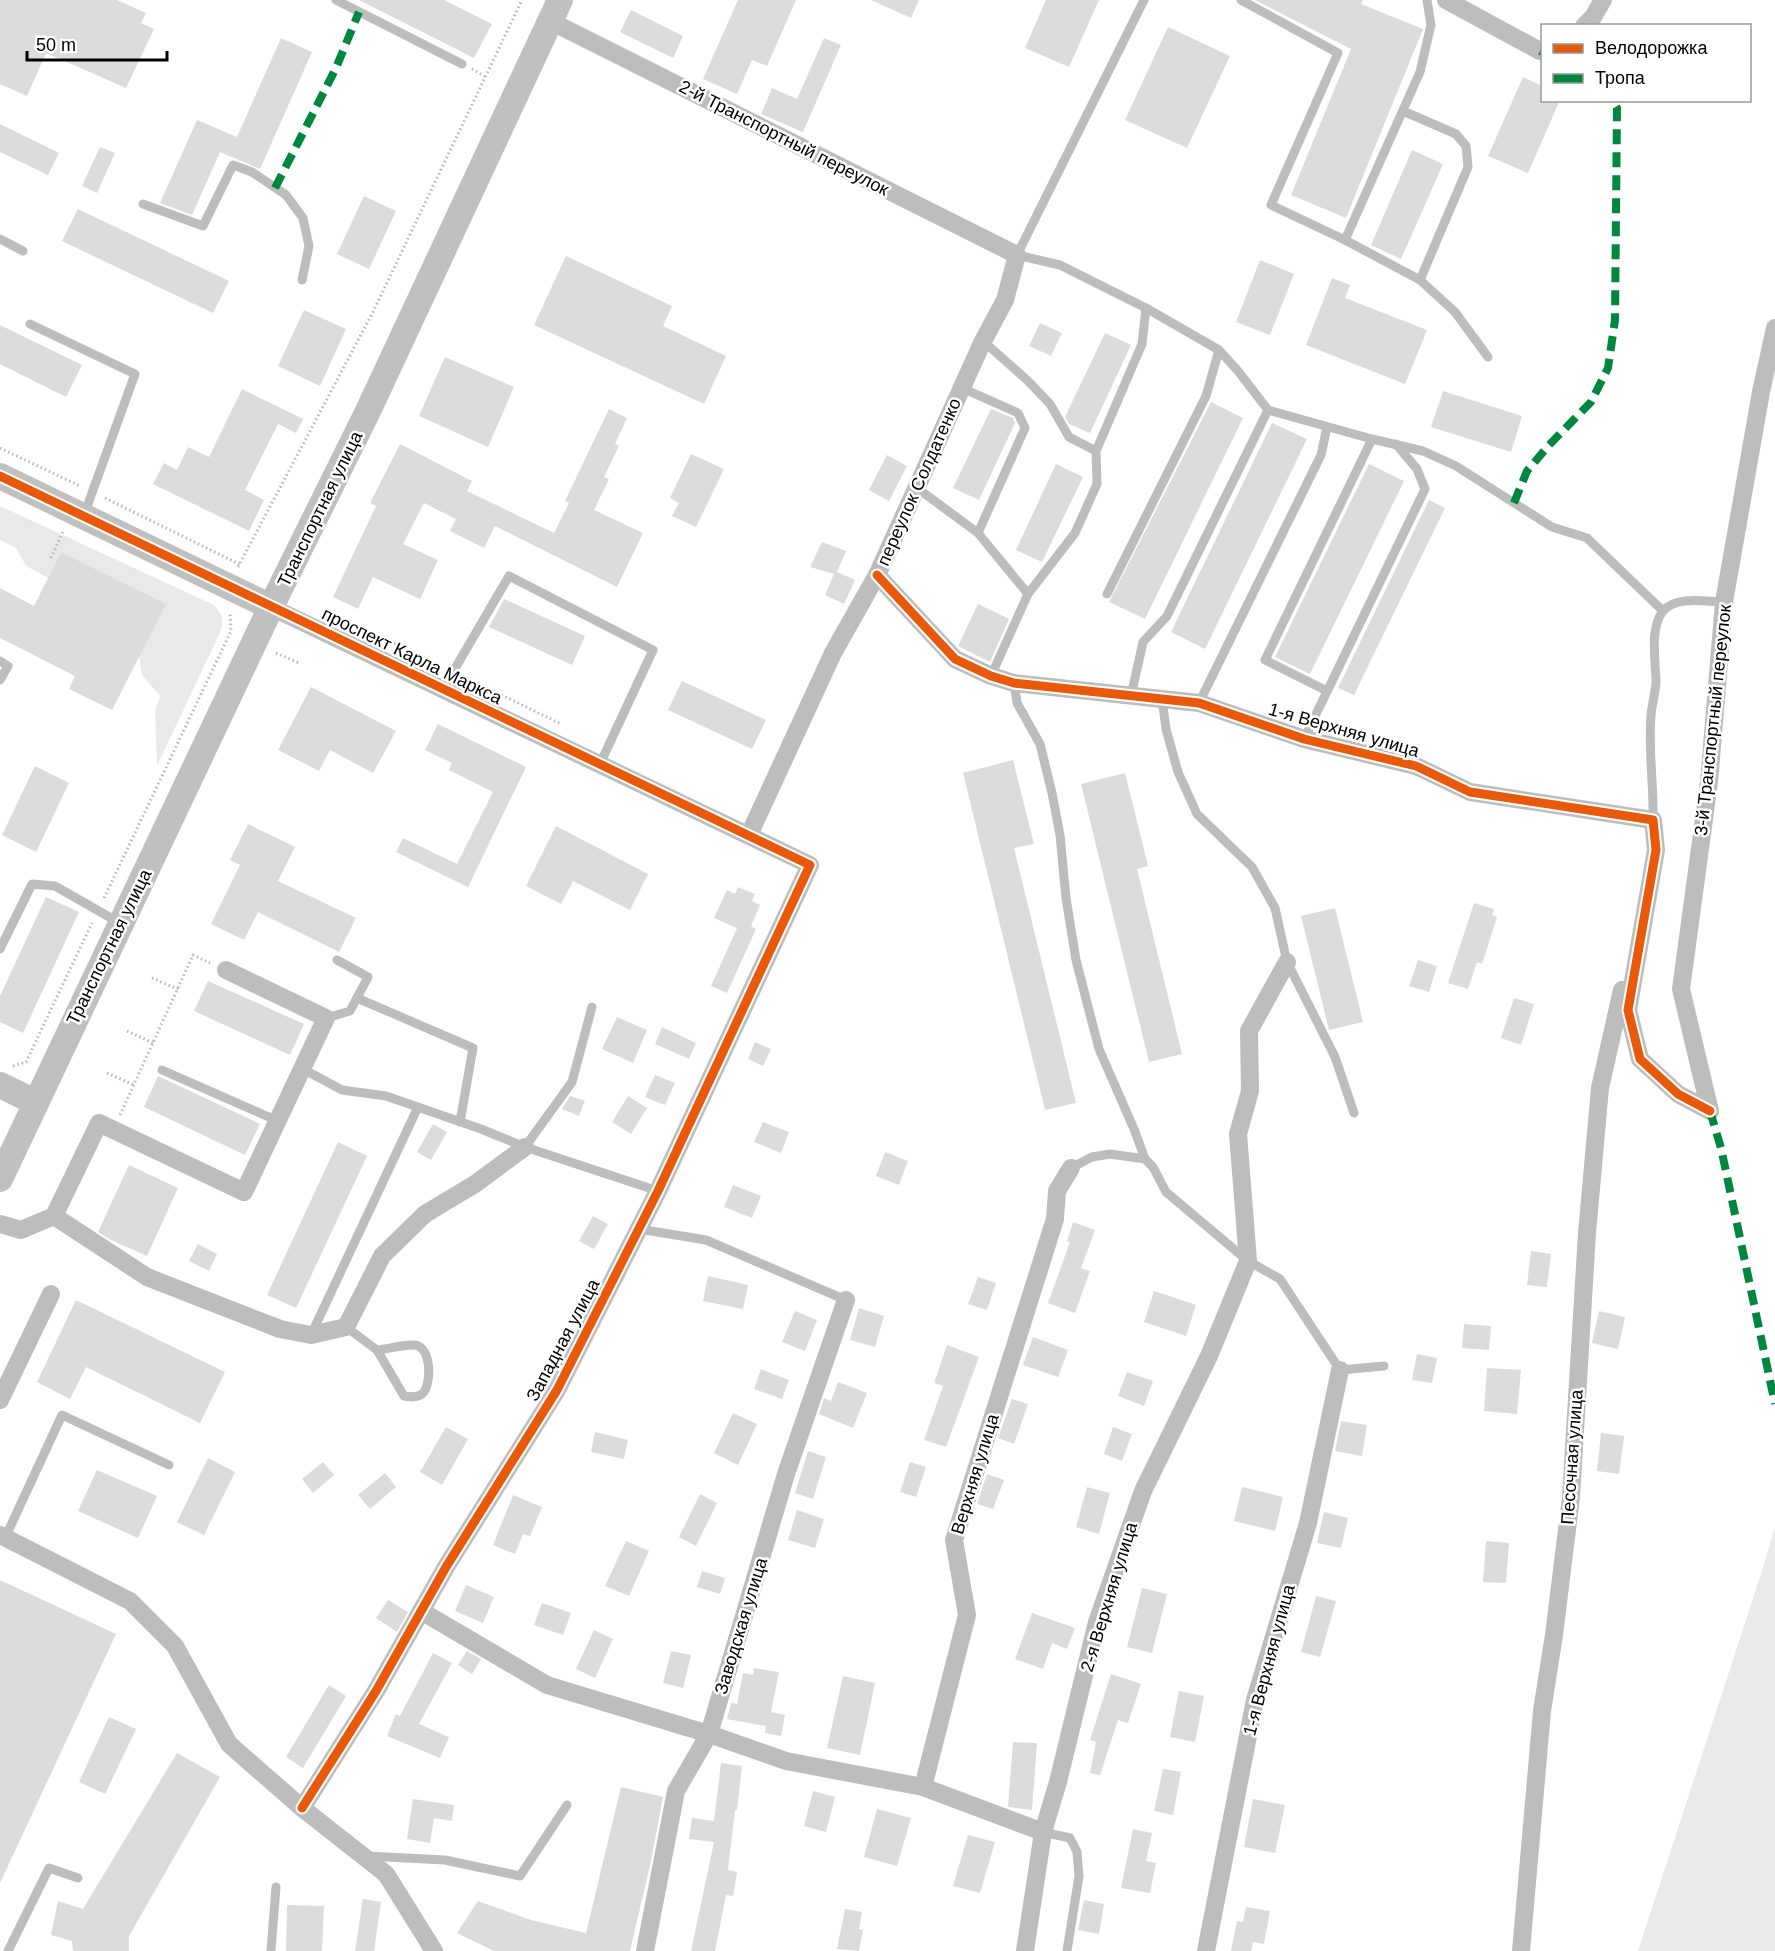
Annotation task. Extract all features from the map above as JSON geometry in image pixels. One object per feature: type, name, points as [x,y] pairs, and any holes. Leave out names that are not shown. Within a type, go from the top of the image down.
[{"type":"main road","name":"Транспортная улица","points":[[0,1179],[271,607],[368,411],[555,10]]},
{"type":"main road","name":"проспект Карла Маркса","points":[[0,476],[75,521],[271,607]]},
{"type":"main road","points":[[5,1076],[35,1102]]},
{"type":"street","points":[[1446,0],[1541,50]]},
{"type":"street","points":[[1586,24],[1603,0]]},
{"type":"street","name":"2-й Транспортный переулок","points":[[555,10],[1017,255]]},
{"type":"street","name":"переулок Солдатенко","points":[[750,835],[833,653],[877,575],[983,341],[1005,300],[1017,255]]},
{"type":"street","name":"3-й Транспортный переулок","points":[[1635,969],[1628,1010],[1640,1059],[1678,1094],[1710,1111],[1681,989],[1709,782],[1725,602],[1761,392],[1775,328]]},
{"type":"street","name":"1-я Верхняя улица","points":[[877,575],[955,659],[991,676],[1014,683],[1199,704],[1304,739],[1416,766],[1470,792],[1653,820]]},
{"type":"street","name":"проспект Карла Маркса","points":[[271,607],[810,865]]},
{"type":"street","points":[[1635,969],[1656,850],[1653,820]]},
{"type":"street","name":"Западная улица","points":[[302,1808],[375,1690],[446,1567],[557,1390],[658,1191],[810,865]]},
{"type":"street","points":[[1248,1261],[1238,1134],[1250,1092],[1250,1031],[1287,962]]},
{"type":"street","name":"Песочная улица","points":[[1521,1951],[1542,1711],[1571,1497],[1587,1233],[1600,1088],[1620,993],[1635,969]]},
{"type":"street","points":[[0,1224],[21,1230],[54,1216],[99,1123],[244,1192],[326,1018],[226,970]]},
{"type":"street","points":[[54,1216],[147,1277],[280,1329],[311,1335],[346,1327],[382,1256],[425,1214],[475,1184],[525,1148]]},
{"type":"street","name":"Верхняя улица","points":[[923,1787],[967,1615],[954,1540],[1055,1219],[1057,1191],[1071,1168]]},
{"type":"street","name":"2-я Верхняя улица","points":[[1024,1951],[1042,1832],[1058,1782],[1097,1623],[1143,1491],[1209,1356],[1248,1261]]},
{"type":"street","points":[[0,1400],[51,1294]]},
{"type":"street","name":"Заводская улица","points":[[645,1951],[676,1791],[709,1734],[786,1474],[846,1300]]},
{"type":"street","name":"1-я Верхняя улица","points":[[1206,1951],[1255,1700],[1308,1522],[1340,1370]]},
{"type":"street","points":[[3,1537],[130,1601],[175,1646],[229,1744],[302,1808],[386,1874],[434,1951]]},
{"type":"street","points":[[421,1611],[547,1685],[709,1734],[786,1761],[923,1787],[1042,1832]]},
{"type":"lane","points":[[336,0],[462,64]]},
{"type":"lane","points":[[1144,0],[1017,255],[1060,265],[1146,308],[1219,350],[1268,410],[1423,451],[1456,466],[1552,527],[1587,538],[1664,611]]},
{"type":"lane","points":[[1241,0],[1338,53],[1270,205],[1345,240],[1420,280],[1455,312],[1488,357]]},
{"type":"lane","points":[[1345,240],[1420,72],[1431,25],[1427,0]]},
{"type":"lane","points":[[1404,111],[1456,134],[1466,146],[1468,167],[1420,280]]},
{"type":"lane","points":[[143,204],[203,226],[233,165],[252,172],[286,195],[303,218],[309,246],[302,280]]},
{"type":"lane","points":[[0,239],[23,251]]},
{"type":"lane","points":[[991,676],[1028,594],[1075,532],[1097,484],[1096,451],[1142,344],[1146,308]]},
{"type":"lane","points":[[30,324],[135,374],[93,492],[75,521]]},
{"type":"lane","points":[[983,341],[1050,404],[1069,437],[1096,451]]},
{"type":"lane","points":[[1107,594],[1206,396],[1219,350]]},
{"type":"lane","points":[[962,388],[1018,413],[1025,428],[978,533]]},
{"type":"lane","points":[[1131,696],[1143,642],[1167,616],[1268,410]]},
{"type":"lane","points":[[1199,704],[1321,455],[1327,427]]},
{"type":"lane","points":[[1327,691],[1265,660],[1372,439]]},
{"type":"lane","points":[[1304,739],[1425,489],[1417,470],[1396,444]]},
{"type":"lane","points":[[916,488],[978,533],[1028,594]]},
{"type":"lane","points":[[443,689],[509,576],[653,650],[600,764]]},
{"type":"lane","points":[[1653,820],[1651,714],[1656,686],[1658,620],[1672,604],[1684,601],[1725,602]]},
{"type":"lane","points":[[0,662],[8,666],[0,680]]},
{"type":"lane","points":[[1014,683],[1017,703],[1040,744],[1052,794],[1060,835],[1066,898],[1076,960],[1099,1049],[1145,1159],[1153,1167],[1166,1192],[1248,1261],[1280,1279],[1340,1370],[1384,1366]]},
{"type":"lane","points":[[1162,699],[1166,729],[1178,772],[1192,804],[1197,814],[1252,867],[1275,908],[1287,962],[1335,1057],[1354,1113]]},
{"type":"lane","points":[[0,949],[32,884],[55,886],[120,923]]},
{"type":"lane","points":[[326,1018],[350,1011],[368,977],[337,960]]},
{"type":"lane","points":[[357,998],[473,1048],[460,1122]]},
{"type":"lane","points":[[525,1148],[572,1082],[592,1006]]},
{"type":"lane","points":[[303,1069],[342,1090],[386,1096],[525,1148],[658,1191]]},
{"type":"lane","points":[[162,1070],[278,1121]]},
{"type":"lane","points":[[311,1335],[417,1107]]},
{"type":"lane","points":[[1071,1168],[1092,1157],[1110,1154],[1145,1159]]},
{"type":"lane","points":[[639,1229],[706,1240],[846,1300]]},
{"type":"lane","points":[[346,1327],[377,1350],[404,1396],[415,1397],[422,1394],[427,1388],[428,1358],[424,1350],[416,1345],[377,1350]]},
{"type":"lane","points":[[3,1537],[62,1415],[170,1464]]},
{"type":"lane","points":[[362,1855],[445,1860],[520,1876],[567,1805]]},
{"type":"lane","points":[[1042,1832],[1070,1838],[1077,1852],[1079,1876],[1067,1951]]},
{"type":"lane","points":[[8,1951],[49,1868],[78,1878]]},
{"type":"lane","points":[[271,1951],[276,1887]]},
{"type":"path","points":[[0,448],[240,565],[373,312],[522,0]]},
{"type":"path","points":[[51,558],[75,521]]},
{"type":"path","points":[[5,1076],[26,1062],[231,631]]},
{"type":"path","points":[[276,653],[299,663]]},
{"type":"path","points":[[113,1130],[193,955],[226,970]]},
{"type":"path","points":[[152,978],[178,989]]},
{"type":"path","points":[[127,1031],[153,1043]]},
{"type":"path","points":[[107,1073],[134,1085]]},
{"type":"shaded area","points":[[0,506],[214,605],[222,616],[222,628],[157,766],[155,712],[160,696],[142,675],[139,656],[165,604],[61,552],[48,578],[26,566],[16,548],[0,540]]},
{"type":"shaded area","points":[[1775,1527],[1775,1951],[1638,1951],[1761,1574]]},
{"type":"building","points":[[0,0],[117,0],[146,13],[141,23],[154,29],[126,88],[46,53],[27,96],[0,84]]},
{"type":"building","points":[[359,0],[444,0],[492,24],[474,58]]},
{"type":"building","points":[[738,0],[796,0],[767,66],[752,60],[737,94],[703,79]]},
{"type":"building","points":[[871,0],[919,0],[911,18]]},
{"type":"building","points":[[1046,0],[1099,0],[1069,67],[1025,48]]},
{"type":"building","points":[[1255,0],[1363,0],[1361,4],[1423,29],[1346,218],[1291,195],[1351,49]]},
{"type":"building","points":[[631,10],[683,36],[673,58],[620,32]]},
{"type":"building","points":[[1168,27],[1230,56],[1187,148],[1125,120]]},
{"type":"building","points":[[281,38],[312,52],[260,169],[220,152],[192,215],[160,203],[197,120],[237,137]]},
{"type":"building","points":[[824,38],[841,45],[803,132],[761,114],[772,88],[797,99]]},
{"type":"building","points":[[1523,77],[1541,86],[1541,102],[1559,102],[1528,173],[1488,156]]},
{"type":"building","points":[[0,124],[59,153],[48,175],[0,152]]},
{"type":"building","points":[[100,147],[115,153],[97,193],[82,186]]},
{"type":"building","points":[[1412,150],[1443,164],[1401,259],[1371,245]]},
{"type":"building","points":[[364,196],[396,211],[369,269],[337,254]]},
{"type":"building","points":[[78,209],[229,281],[213,313],[62,241]]},
{"type":"building","points":[[566,256],[672,306],[663,326],[726,356],[704,404],[534,325]]},
{"type":"building","points":[[1260,260],[1294,274],[1270,335],[1236,322]]},
{"type":"building","points":[[1332,278],[1350,285],[1345,298],[1427,330],[1405,384],[1306,345]]},
{"type":"building","points":[[304,310],[346,329],[320,386],[278,366]]},
{"type":"building","points":[[1040,323],[1062,333],[1051,356],[1029,346]]},
{"type":"building","points":[[0,325],[82,365],[66,397],[0,364]]},
{"type":"building","points":[[1105,333],[1131,345],[1090,433],[1069,424],[1065,417]]},
{"type":"building","points":[[445,357],[514,387],[488,447],[419,416]]},
{"type":"building","points":[[242,389],[303,419],[296,433],[278,424],[245,490],[264,500],[249,531],[153,484],[164,463],[177,470],[188,447],[209,457]]},
{"type":"building","points":[[1443,391],[1522,416],[1511,452],[1431,427]]},
{"type":"building","points":[[1211,402],[1243,418],[1145,619],[1109,602]]},
{"type":"building","points":[[609,409],[627,418],[615,444],[619,446],[604,477],[609,479],[594,510],[643,533],[617,587],[495,526],[484,548],[450,531],[456,519],[424,503],[403,544],[438,560],[420,599],[373,577],[358,609],[333,597],[376,506],[370,503],[400,444],[472,481],[467,491],[554,533],[569,503],[565,501]]},
{"type":"building","points":[[991,409],[1013,418],[1015,423],[979,500],[953,488]]},
{"type":"building","points":[[1272,423],[1307,439],[1205,649],[1171,632]]},
{"type":"building","points":[[691,454],[724,469],[696,527],[672,516],[679,503],[670,498]]},
{"type":"building","points":[[887,455],[907,466],[889,501],[869,490]]},
{"type":"building","points":[[1056,464],[1083,477],[1042,562],[1016,550]]},
{"type":"building","points":[[1369,464],[1404,481],[1310,674],[1275,657]]},
{"type":"building","points":[[1429,500],[1445,508],[1354,695],[1338,688]]},
{"type":"building","points":[[822,542],[846,551],[837,572],[855,580],[844,604],[825,595],[834,574],[810,567]]},
{"type":"building","points":[[61,552],[166,604],[112,710],[69,689],[75,676],[0,638],[0,588],[34,606]]},
{"type":"building","points":[[504,599],[585,636],[572,665],[489,627]]},
{"type":"building","points":[[978,604],[1009,619],[990,662],[958,646]]},
{"type":"building","points":[[682,681],[766,720],[752,749],[668,710]]},
{"type":"building","points":[[311,687],[396,731],[373,773],[330,750],[319,771],[278,750]]},
{"type":"building","points":[[438,724],[526,767],[468,887],[396,852],[403,838],[457,864],[493,792],[449,770],[452,763],[425,750]]},
{"type":"building","points":[[1013,760],[1034,844],[1014,848],[1076,1103],[1045,1110],[963,773]]},
{"type":"building","points":[[35,766],[69,783],[36,852],[2,835]]},
{"type":"building","points":[[1125,773],[1148,866],[1137,869],[1182,1054],[1149,1062],[1081,784]]},
{"type":"building","points":[[248,824],[295,847],[278,881],[356,918],[339,952],[258,912],[244,940],[211,924],[240,865],[230,860]]},
{"type":"building","points":[[556,826],[648,874],[630,910],[573,881],[561,904],[526,886]]},
{"type":"building","points":[[738,887],[755,894],[752,901],[760,905],[751,926],[756,929],[727,993],[711,986],[737,928],[714,918],[727,890],[735,894]]},
{"type":"building","points":[[46,897],[79,912],[23,1033],[0,1022],[0,996]]},
{"type":"building","points":[[1474,903],[1494,909],[1492,915],[1497,917],[1482,964],[1477,962],[1468,989],[1448,983]]},
{"type":"building","points":[[1335,908],[1363,1022],[1329,1030],[1301,916]]},
{"type":"building","points":[[1418,960],[1437,966],[1429,992],[1409,986]]},
{"type":"building","points":[[208,981],[304,1024],[290,1055],[194,1011]]},
{"type":"building","points":[[1514,998],[1534,1004],[1521,1045],[1501,1038]]},
{"type":"building","points":[[617,1017],[647,1030],[633,1063],[602,1049]]},
{"type":"building","points":[[662,1027],[696,1043],[689,1059],[655,1044]]},
{"type":"building","points":[[755,1042],[771,1049],[763,1066],[748,1059]]},
{"type":"building","points":[[655,1075],[675,1083],[665,1105],[645,1097]]},
{"type":"building","points":[[158,1076],[260,1124],[245,1155],[144,1107]]},
{"type":"building","points":[[570,1096],[585,1101],[579,1116],[562,1109]]},
{"type":"building","points":[[628,1096],[647,1108],[631,1134],[612,1122]]},
{"type":"building","points":[[763,1122],[789,1132],[781,1153],[754,1142]]},
{"type":"building","points":[[433,1124],[447,1132],[431,1160],[417,1152]]},
{"type":"building","points":[[338,1142],[367,1156],[296,1308],[267,1295]]},
{"type":"building","points":[[885,1152],[908,1161],[899,1185],[876,1176]]},
{"type":"building","points":[[129,1165],[178,1188],[147,1256],[98,1232]]},
{"type":"building","points":[[733,1185],[761,1196],[752,1218],[724,1207]]},
{"type":"building","points":[[593,1216],[608,1224],[594,1249],[579,1241]]},
{"type":"building","points":[[1073,1222],[1095,1230],[1081,1268],[1090,1271],[1075,1313],[1048,1303],[1070,1242],[1067,1241]]},
{"type":"building","points":[[198,1244],[217,1254],[209,1271],[189,1261]]},
{"type":"building","points":[[1531,1251],[1551,1254],[1547,1287],[1527,1285]]},
{"type":"building","points":[[708,1276],[748,1285],[743,1309],[703,1301]]},
{"type":"building","points":[[978,1277],[996,1283],[987,1310],[968,1304]]},
{"type":"building","points":[[1154,1291],[1196,1305],[1186,1336],[1144,1322]]},
{"type":"building","points":[[76,1300],[225,1372],[200,1423],[86,1367],[70,1399],[37,1382]]},
{"type":"building","points":[[859,1308],[884,1316],[875,1347],[850,1340]]},
{"type":"building","points":[[795,1311],[817,1320],[805,1351],[782,1342]]},
{"type":"building","points":[[1599,1311],[1625,1317],[1618,1349],[1592,1343]]},
{"type":"building","points":[[1464,1324],[1491,1326],[1489,1350],[1462,1348]]},
{"type":"building","points":[[1033,1337],[1068,1350],[1058,1377],[1023,1365]]},
{"type":"building","points":[[947,1345],[979,1357],[946,1447],[924,1440],[943,1386],[934,1383]]},
{"type":"building","points":[[1417,1354],[1437,1358],[1432,1383],[1412,1380]]},
{"type":"building","points":[[1487,1368],[1521,1370],[1517,1414],[1484,1411]]},
{"type":"building","points":[[761,1369],[789,1380],[782,1399],[754,1389]]},
{"type":"building","points":[[1127,1372],[1153,1381],[1144,1406],[1118,1396]]},
{"type":"building","points":[[838,1382],[867,1393],[853,1428],[819,1414],[824,1398],[831,1401]]},
{"type":"building","points":[[1012,1399],[1028,1404],[1014,1444],[998,1438]]},
{"type":"building","points":[[733,1413],[757,1424],[738,1465],[714,1453]]},
{"type":"building","points":[[1341,1421],[1367,1425],[1362,1456],[1335,1451]]},
{"type":"building","points":[[446,1427],[468,1439],[442,1485],[420,1472]]},
{"type":"building","points":[[1113,1427],[1132,1434],[1122,1461],[1104,1454]]},
{"type":"building","points":[[595,1432],[628,1440],[624,1459],[591,1452]]},
{"type":"building","points":[[1601,1433],[1624,1436],[1619,1474],[1597,1471]]},
{"type":"building","points":[[808,1451],[826,1457],[813,1499],[795,1493]]},
{"type":"building","points":[[208,1458],[235,1472],[204,1535],[177,1522]]},
{"type":"building","points":[[323,1462],[334,1475],[313,1493],[302,1479]]},
{"type":"building","points":[[910,1462],[926,1467],[916,1497],[900,1492]]},
{"type":"building","points":[[97,1470],[157,1496],[138,1538],[78,1511]]},
{"type":"building","points":[[385,1473],[396,1487],[370,1509],[358,1495]]},
{"type":"building","points":[[987,1474],[1004,1480],[993,1509],[977,1504]]},
{"type":"building","points":[[1087,1487],[1110,1493],[1099,1534],[1076,1527]]},
{"type":"building","points":[[1242,1487],[1283,1497],[1275,1531],[1234,1521]]},
{"type":"building","points":[[700,1494],[717,1503],[696,1546],[679,1537]]},
{"type":"building","points":[[513,1495],[542,1507],[530,1536],[523,1534],[515,1554],[493,1545]]},
{"type":"building","points":[[797,1510],[824,1519],[815,1548],[788,1540]]},
{"type":"building","points":[[1324,1512],[1348,1518],[1341,1548],[1317,1543]]},
{"type":"building","points":[[626,1541],[649,1551],[629,1596],[605,1586]]},
{"type":"building","points":[[1486,1541],[1509,1543],[1506,1583],[1483,1582]]},
{"type":"building","points":[[702,1571],[725,1578],[720,1594],[697,1587]]},
{"type":"building","points":[[0,1580],[116,1634],[0,1883]]},
{"type":"building","points":[[466,1585],[494,1597],[483,1623],[455,1611]]},
{"type":"building","points":[[1142,1588],[1167,1594],[1152,1653],[1127,1647]]},
{"type":"building","points":[[1316,1596],[1336,1601],[1320,1657],[1301,1652]]},
{"type":"building","points":[[388,1600],[408,1612],[397,1632],[376,1618]]},
{"type":"building","points":[[542,1603],[571,1613],[563,1635],[534,1625]]},
{"type":"building","points":[[1032,1613],[1075,1628],[1067,1649],[1052,1643],[1043,1669],[1015,1659]]},
{"type":"building","points":[[594,1630],[613,1639],[595,1678],[576,1669]]},
{"type":"building","points":[[467,1651],[481,1659],[472,1674],[458,1665]]},
{"type":"building","points":[[671,1651],[691,1655],[683,1688],[663,1683]]},
{"type":"building","points":[[433,1653],[452,1663],[419,1724],[449,1737],[440,1758],[387,1736],[396,1714],[400,1716]]},
{"type":"building","points":[[754,1668],[779,1672],[771,1712],[785,1715],[781,1736],[765,1733],[766,1726],[727,1719],[731,1703],[737,1704],[743,1673],[753,1675]]},
{"type":"building","points":[[1111,1674],[1141,1684],[1128,1723],[1118,1720],[1100,1775],[1090,1773],[1096,1742],[1090,1740]]},
{"type":"building","points":[[843,1676],[875,1683],[860,1755],[827,1748]]},
{"type":"building","points":[[329,1685],[346,1696],[303,1768],[286,1757]]},
{"type":"building","points":[[1179,1691],[1204,1696],[1195,1742],[1170,1737]]},
{"type":"building","points":[[109,1717],[136,1729],[105,1794],[79,1782]]},
{"type":"building","points":[[1013,1742],[1037,1743],[1032,1810],[1008,1807]]},
{"type":"building","points":[[177,1753],[220,1777],[129,1936],[129,1951],[73,1951],[72,1941],[51,1935],[58,1901],[83,1909]]},
{"type":"building","points":[[721,1763],[742,1766],[728,1870],[737,1872],[733,1896],[726,1895],[715,1951],[691,1951],[714,1842],[689,1839],[692,1818],[714,1821]]},
{"type":"building","points":[[1163,1769],[1181,1772],[1173,1815],[1154,1811]]},
{"type":"building","points":[[621,1787],[663,1797],[630,1951],[494,1951],[457,1933],[478,1901],[531,1920],[586,1933]]},
{"type":"building","points":[[813,1791],[835,1797],[826,1832],[804,1826]]},
{"type":"building","points":[[413,1799],[454,1805],[452,1821],[434,1818],[430,1843],[407,1839]]},
{"type":"building","points":[[1253,1799],[1285,1805],[1275,1853],[1244,1847]]},
{"type":"building","points":[[877,1809],[911,1818],[897,1866],[864,1857]]},
{"type":"building","points":[[1133,1829],[1152,1833],[1146,1861],[1156,1863],[1150,1893],[1121,1888]]},
{"type":"building","points":[[968,1835],[995,1842],[980,1893],[953,1886]]},
{"type":"building","points":[[363,1899],[381,1902],[374,1951],[355,1951]]},
{"type":"building","points":[[1084,1900],[1104,1904],[1099,1934],[1078,1930]]},
{"type":"building","points":[[287,1905],[324,1906],[322,1951],[286,1951]]},
{"type":"building","points":[[1246,1907],[1270,1911],[1264,1944],[1253,1942],[1251,1951],[1231,1951],[1237,1921],[1243,1922]]},
{"type":"building","points":[[845,1909],[862,1912],[859,1929],[863,1930],[859,1951],[837,1949]]},
{"type":"marked path","points":[[275,188],[336,68],[359,12]]},
{"type":"marked path","points":[[1514,503],[1527,471],[1591,402],[1608,368],[1615,320],[1617,108],[1613,102]]},
{"type":"marked path","points":[[1710,1111],[1721,1148],[1775,1404]]},
{"type":"cycle path","points":[[0,476],[810,865],[658,1191],[557,1390],[446,1567],[376,1691],[302,1808]]},
{"type":"cycle path","points":[[877,575],[955,659],[991,676],[1014,683],[1199,703],[1304,739],[1416,766],[1470,792],[1653,820],[1656,850],[1628,1010],[1640,1059],[1678,1094],[1710,1111]]}]
